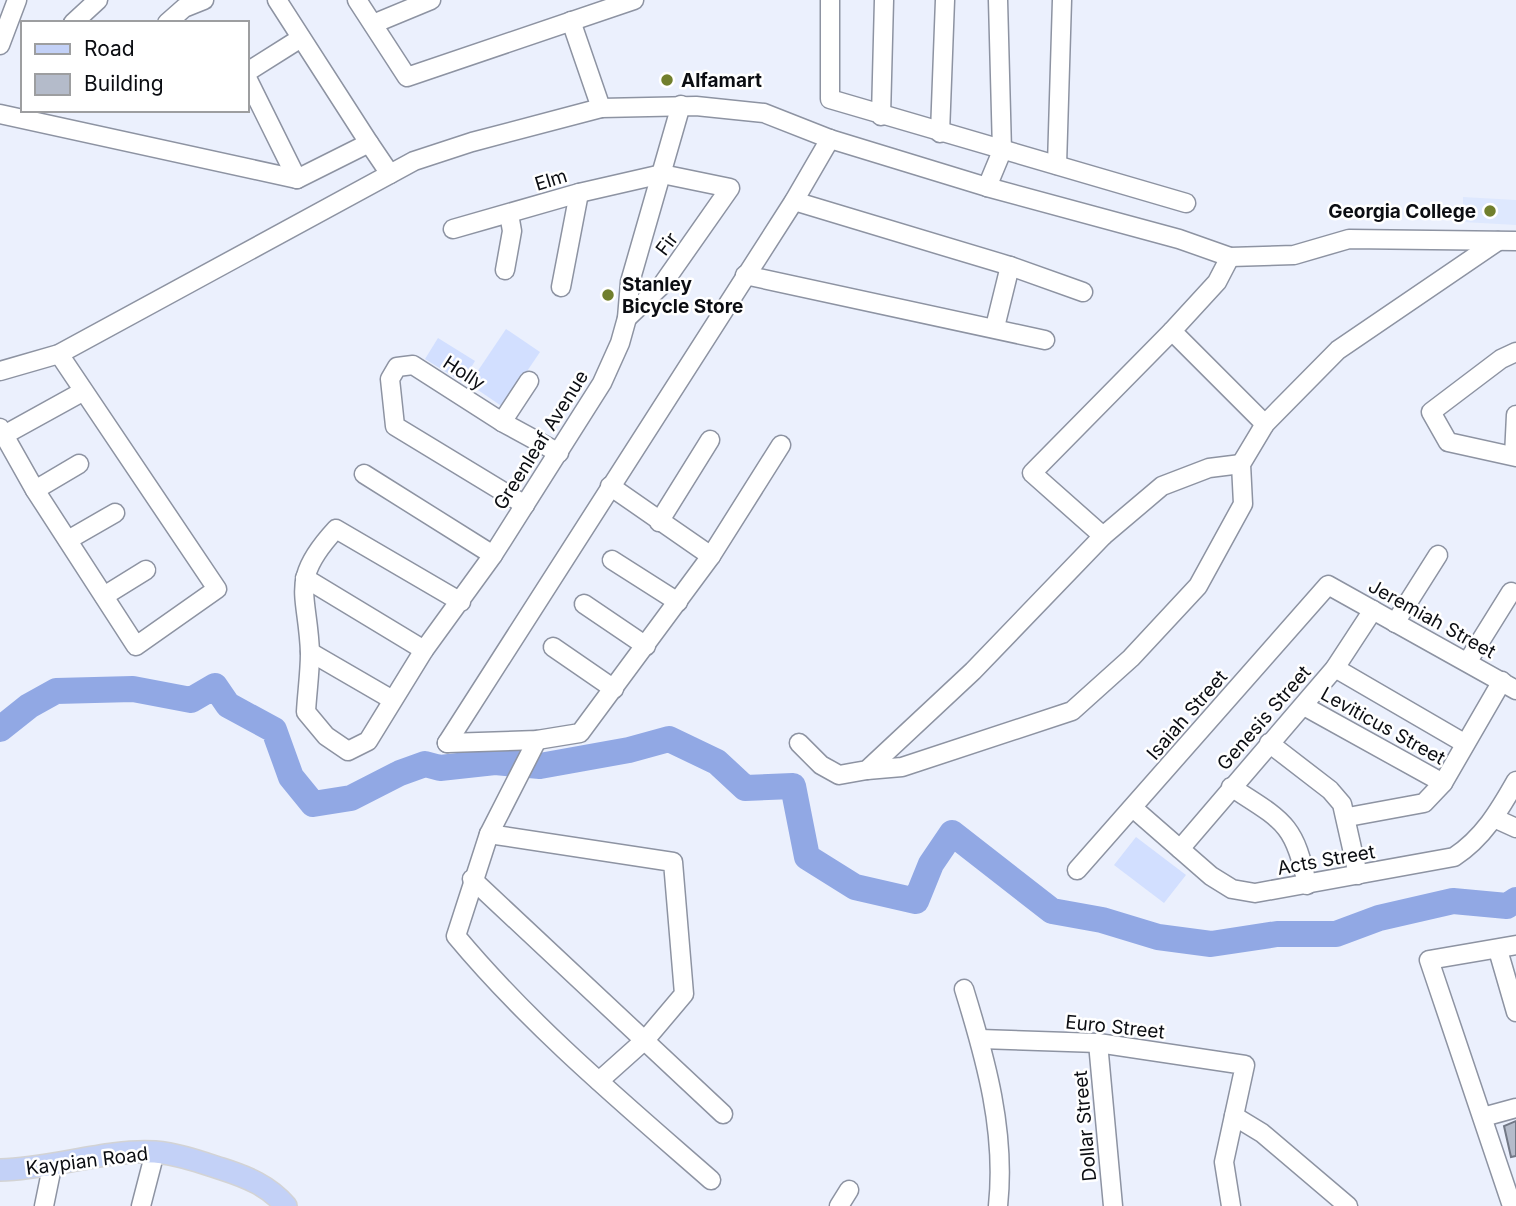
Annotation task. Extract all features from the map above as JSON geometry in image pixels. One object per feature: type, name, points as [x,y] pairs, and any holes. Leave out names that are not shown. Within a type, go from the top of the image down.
[{"type":"main road","name":"Kaypian Road","points":[[0,1170],[52,1167],[120,1153],[155,1152],[185,1157],[246,1177],[277,1195],[286,1206]]},
{"type":"street","points":[[0,45],[17,0]]},
{"type":"street","points":[[75,21],[98,0]]},
{"type":"street","points":[[169,21],[184,8],[204,0]]},
{"type":"street","points":[[277,0],[390,174]]},
{"type":"street","points":[[357,0],[407,77],[634,0]]},
{"type":"street","points":[[373,23],[431,0]]},
{"type":"street","points":[[830,0],[830,99],[881,116],[1186,202]]},
{"type":"street","points":[[881,116],[884,0]]},
{"type":"street","points":[[940,133],[945,0]]},
{"type":"street","points":[[987,187],[1002,151],[998,0]]},
{"type":"street","points":[[1057,165],[1062,0]]},
{"type":"street","points":[[571,21],[601,108]]},
{"type":"street","points":[[248,71],[301,38]]},
{"type":"street","points":[[248,80],[297,178]]},
{"type":"street","points":[[0,371],[60,354],[414,161],[472,142],[601,108],[681,105],[764,113],[830,138],[987,187],[1179,239],[1230,257],[1294,255],[1349,239],[1507,241]]},
{"type":"street","name":"Greenleaf Avenue","points":[[310,652],[306,712],[326,736],[348,751],[368,741],[391,699],[493,555],[602,383],[620,343],[627,317],[630,282],[681,105]]},
{"type":"street","points":[[0,114],[37,116],[297,178],[369,143]]},
{"type":"street","points":[[781,445],[678,602],[580,733],[534,745],[447,743],[794,201],[830,138]]},
{"type":"street","name":"Fir","points":[[627,317],[662,285],[730,187],[662,174]]},
{"type":"street","name":"Elm","points":[[453,229],[579,193],[662,174]]},
{"type":"street","points":[[561,287],[579,193]]},
{"type":"street","points":[[794,201],[1010,266],[1083,292]]},
{"type":"street","points":[[505,270],[512,231],[509,214]]},
{"type":"street","points":[[799,743],[821,765],[839,775],[902,767],[1073,711],[1131,658],[1198,586],[1243,504],[1241,464],[1265,424],[1338,350],[1507,241]]},
{"type":"street","points":[[1103,536],[1032,472],[1172,331],[1217,282],[1230,257]]},
{"type":"street","points":[[995,327],[1010,266]]},
{"type":"street","points":[[745,275],[995,327],[1045,340]]},
{"type":"street","points":[[1172,331],[1265,424]]},
{"type":"street","points":[[1516,352],[1501,359],[1431,412],[1448,442],[1515,456],[1516,415]]},
{"type":"street","points":[[60,354],[82,392],[217,589],[136,646],[35,490],[2,431],[82,392]]},
{"type":"street","name":"Holly","points":[[525,505],[395,426],[390,379],[397,368],[413,365],[502,422],[559,453]]},
{"type":"street","points":[[502,422],[529,381]]},
{"type":"street","points":[[659,522],[710,440]]},
{"type":"street","points":[[35,490],[79,464]]},
{"type":"street","points":[[867,770],[973,671],[1103,536],[1162,486],[1209,468],[1241,464]]},
{"type":"street","points":[[364,474],[493,555]]},
{"type":"street","points":[[610,486],[710,556]]},
{"type":"street","points":[[68,540],[115,513]]},
{"type":"street","points":[[391,699],[310,652],[302,596],[305,578],[318,549],[336,528],[461,602]]},
{"type":"street","points":[[1395,623],[1438,555]]},
{"type":"street","points":[[612,560],[678,602]]},
{"type":"street","points":[[104,596],[146,570]]},
{"type":"street","points":[[305,578],[424,650]]},
{"type":"street","name":"Jeremiah Street","points":[[1328,585],[1509,685]]},
{"type":"street","name":"Isaiah Street","points":[[1077,870],[1328,585]]},
{"type":"street","points":[[1468,661],[1511,592]]},
{"type":"street","points":[[584,604],[646,646]]},
{"type":"street","name":"Genesis Street","points":[[1180,849],[1335,668],[1373,610]]},
{"type":"street","points":[[553,647],[614,689]]},
{"type":"street","points":[[1335,668],[1464,743]]},
{"type":"street","points":[[1348,817],[1424,803],[1443,783],[1464,743],[1509,685]]},
{"type":"street","name":"Leviticus Street","points":[[1304,706],[1443,783]]},
{"type":"street","points":[[1269,743],[1330,790],[1348,817],[1358,875]]},
{"type":"street","points":[[534,745],[489,834],[472,878],[456,936],[478,962],[599,1081],[711,1180]]},
{"type":"street","name":"Acts Street","points":[[1133,808],[1210,876],[1233,890],[1255,893],[1454,858],[1472,845],[1494,818],[1516,781]]},
{"type":"street","points":[[1231,787],[1281,819],[1288,828],[1301,855],[1307,885]]},
{"type":"street","points":[[1494,818],[1516,828]]},
{"type":"street","points":[[489,834],[673,862],[684,994],[646,1039],[599,1081]]},
{"type":"street","points":[[472,878],[723,1114]]},
{"type":"street","points":[[1512,1206],[1511,1183],[1483,1117],[1429,960],[1516,945]]},
{"type":"street","points":[[1498,950],[1516,1012]]},
{"type":"street","points":[[964,989],[979,1039],[998,1124],[998,1206]]},
{"type":"street","name":"Euro Street","points":[[979,1039],[1098,1043],[1245,1065],[1234,1116]]},
{"type":"street","name":"Dollar Street","points":[[1098,1043],[1113,1206]]},
{"type":"street","points":[[1483,1117],[1516,1108]]},
{"type":"street","points":[[1231,1206],[1224,1162],[1234,1116],[1262,1133],[1348,1206]]},
{"type":"street","points":[[141,1206],[155,1152]]},
{"type":"street","points":[[44,1206],[52,1167]]},
{"type":"street","points":[[839,1206],[849,1190]]},
{"type":"shaded area","name":"Georgia College","points":[[1463,197],[1516,200],[1516,225],[1463,222]]},
{"type":"shaded area","points":[[506,329],[540,352],[503,407],[469,384]]},
{"type":"shaded area","points":[[438,338],[475,361],[462,382],[425,359]]},
{"type":"shaded area","points":[[1136,837],[1186,875],[1164,903],[1114,865]]},
{"type":"building","points":[[1516,1121],[1516,1156],[1511,1157],[1504,1126]]},
{"type":"waterway","points":[[0,729],[29,706],[56,691],[133,689],[191,700],[215,686],[228,705],[274,730],[291,777],[313,804],[351,798],[400,773],[425,764],[440,768],[495,762],[540,766],[629,750],[669,739],[717,762],[745,788],[793,786],[807,857],[855,887],[916,901],[931,864],[952,833],[1052,911],[1102,920],[1158,937],[1211,944],[1277,934],[1336,934],[1379,918],[1453,901],[1507,906],[1516,900]]},
{"type":"place","name":"Alfamart","points":[[667,80]]},
{"type":"place","name":"Georgia College","points":[[1490,211]]},
{"type":"place","name":"Stanley Bicycle Store","points":[[608,295]]}]
